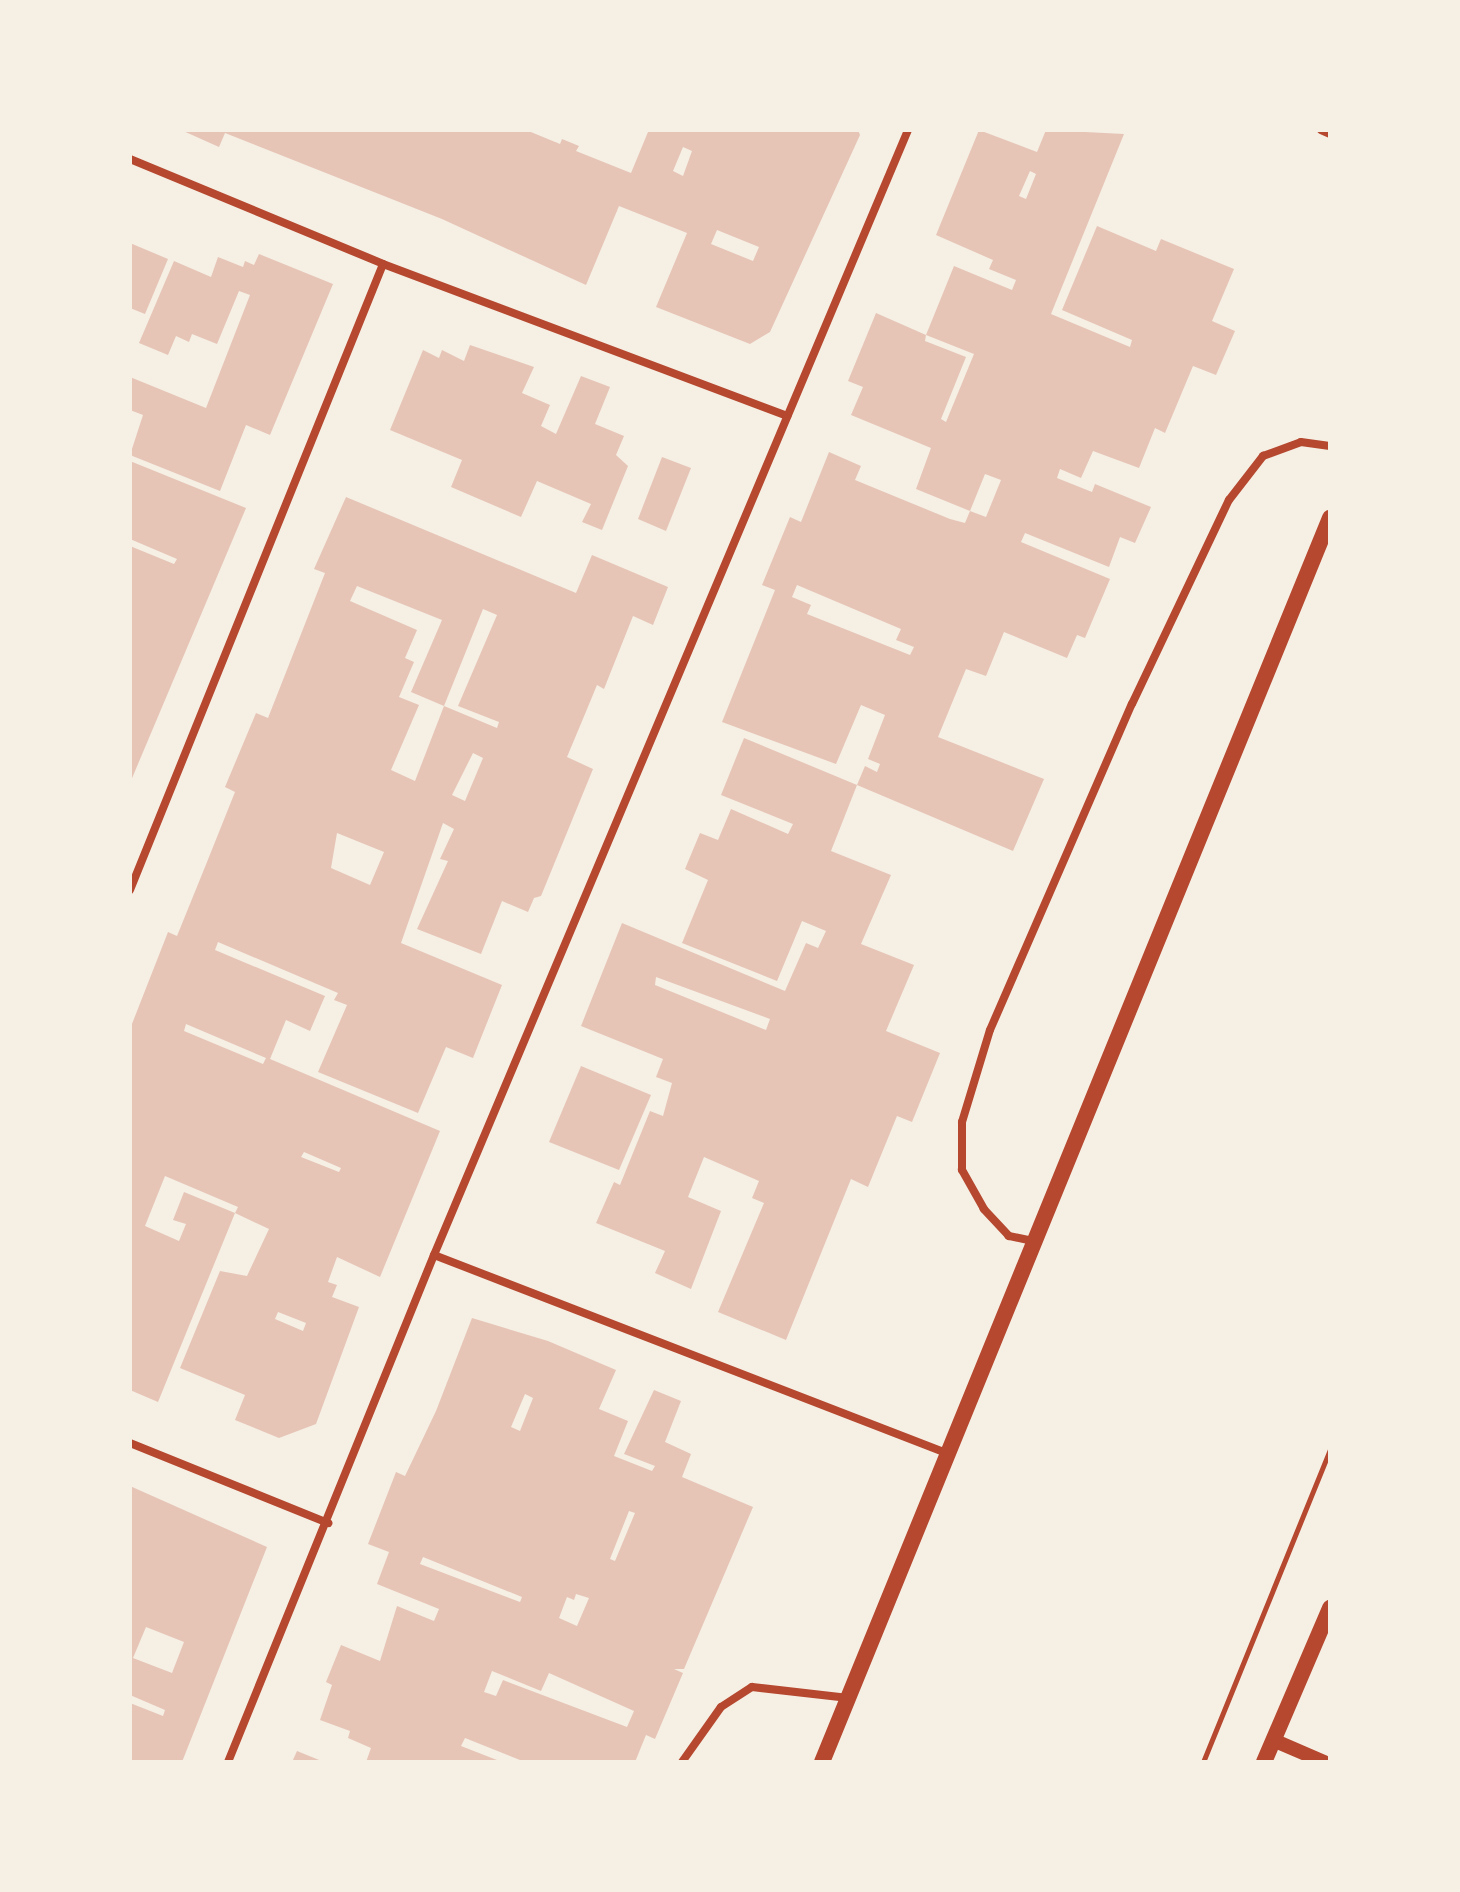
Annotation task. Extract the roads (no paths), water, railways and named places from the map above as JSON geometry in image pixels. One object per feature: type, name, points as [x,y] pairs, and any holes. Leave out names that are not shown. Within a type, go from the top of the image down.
[{"type":"main road","points":[[822,1762],[1330,518]]},
{"type":"main road","points":[[1264,1762],[1330,1608]]},
{"type":"street","points":[[228,1762],[328,1523],[434,1255],[908,130]]},
{"type":"street","points":[[1321,130],[1330,134]]},
{"type":"street","points":[[130,159],[383,264],[787,416]]},
{"type":"street","points":[[130,890],[383,264]]},
{"type":"street","points":[[1033,1241],[1009,1236],[984,1209],[962,1170],[962,1122],[990,1030],[1132,704],[1229,500],[1263,456],[1301,442],[1330,446]]},
{"type":"street","points":[[434,1255],[949,1455]]},
{"type":"street","points":[[130,1443],[328,1523]]},
{"type":"street","points":[[682,1762],[721,1707],[752,1687],[849,1698]]},
{"type":"street","points":[[1273,1740],[1324,1762]]}]
